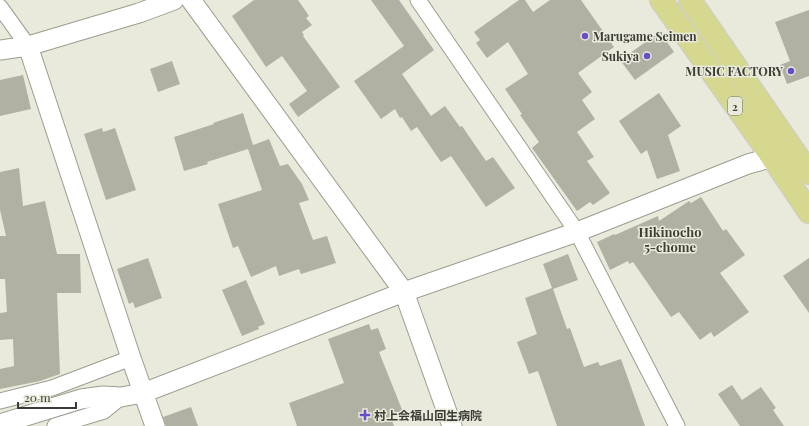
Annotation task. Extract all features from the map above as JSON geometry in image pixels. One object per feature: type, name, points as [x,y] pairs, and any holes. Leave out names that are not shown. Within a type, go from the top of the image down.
[{"type":"highway","name":"2","points":[[661,0],[809,212]]},
{"type":"highway","name":"2","points":[[690,0],[801,150],[809,173]]},
{"type":"street","points":[[0,50],[28,46],[139,13],[174,0]]},
{"type":"street","points":[[191,0],[404,292],[452,426]]},
{"type":"street","points":[[418,0],[577,232],[677,426]]},
{"type":"street","points":[[0,7],[28,46],[131,358],[155,426]]},
{"type":"street","points":[[0,424],[81,399],[103,396],[121,397],[143,393],[404,292],[577,232],[748,164],[801,150]]},
{"type":"street","points":[[0,401],[52,388],[131,358]]},
{"type":"street","points":[[55,426],[104,411],[121,397]]},
{"type":"building","points":[[254,0],[298,0],[309,16],[306,18],[312,25],[302,32],[304,35],[303,36],[340,87],[298,117],[289,104],[307,91],[282,56],[266,67],[232,16]]},
{"type":"building","points":[[371,0],[399,0],[434,50],[402,74],[431,116],[445,106],[460,127],[462,126],[486,161],[493,157],[515,188],[486,207],[451,156],[441,162],[417,127],[411,131],[402,117],[400,118],[395,109],[381,119],[354,81],[404,46]]},
{"type":"building","points":[[519,0],[525,0],[533,12],[550,0],[581,0],[614,47],[578,73],[592,92],[582,100],[595,119],[577,132],[594,157],[587,161],[610,193],[593,205],[590,202],[577,211],[532,148],[539,142],[520,115],[522,114],[505,89],[528,74],[508,42],[487,58],[476,43],[480,40],[474,32]]},
{"type":"building","points":[[809,10],[809,76],[787,84],[780,65],[790,61],[775,22]]},
{"type":"building","name":"Sukiya","points":[[660,32],[674,52],[635,80],[620,60]]},
{"type":"building","points":[[172,61],[180,84],[158,92],[150,69]]},
{"type":"building","points":[[23,75],[31,109],[0,116],[0,80]]},
{"type":"building","points":[[659,93],[681,126],[668,135],[680,171],[657,179],[647,150],[641,154],[619,121]]},
{"type":"building","points":[[243,113],[253,145],[269,139],[280,166],[288,164],[302,184],[309,200],[299,203],[313,240],[327,236],[336,263],[301,274],[299,269],[279,276],[276,266],[251,277],[238,246],[233,248],[218,204],[262,190],[248,149],[184,171],[174,137]]},
{"type":"building","points":[[102,128],[103,132],[115,128],[136,190],[106,200],[84,134]]},
{"type":"building","points":[[19,168],[23,206],[45,201],[57,254],[80,254],[81,293],[57,293],[60,374],[40,381],[0,389],[0,369],[14,366],[13,339],[0,340],[0,313],[7,312],[5,279],[0,279],[0,236],[6,236],[0,210],[0,172]]},
{"type":"building","points":[[701,197],[723,231],[726,229],[745,255],[720,273],[749,312],[714,337],[711,332],[700,340],[679,312],[671,317],[633,262],[629,264],[628,261],[610,270],[597,242],[658,216],[659,221],[689,201],[691,203]]},
{"type":"building","points":[[568,254],[578,280],[553,289],[567,329],[570,328],[584,367],[598,362],[600,366],[621,359],[645,426],[557,426],[538,371],[529,374],[517,342],[537,334],[525,298],[552,288],[543,264]]},
{"type":"building","points":[[148,258],[162,298],[135,308],[133,302],[129,304],[117,269]]},
{"type":"building","points":[[809,258],[809,313],[783,276]]},
{"type":"building","points":[[246,280],[265,324],[258,327],[259,329],[242,336],[222,290]]},
{"type":"building","points":[[369,324],[371,330],[378,328],[386,349],[379,352],[403,412],[390,416],[394,426],[297,426],[289,403],[344,383],[328,339]]},
{"type":"building","points":[[732,385],[742,400],[761,387],[776,408],[773,410],[784,426],[740,426],[718,394]]},
{"type":"building","points":[[191,407],[198,426],[166,426],[163,417]]},
{"type":"place","name":"Marugame Seimen","points":[[585,36]]},
{"type":"place","name":"Sukiya","points":[[647,56]]},
{"type":"place","name":"MUSIC FACTORY","points":[[791,71]]},
{"type":"place","name":"村上会福山回生病院","points":[[365,415]]},
{"type":"district","name":"Hikinocho 5-chome","points":[[670,238]]}]
